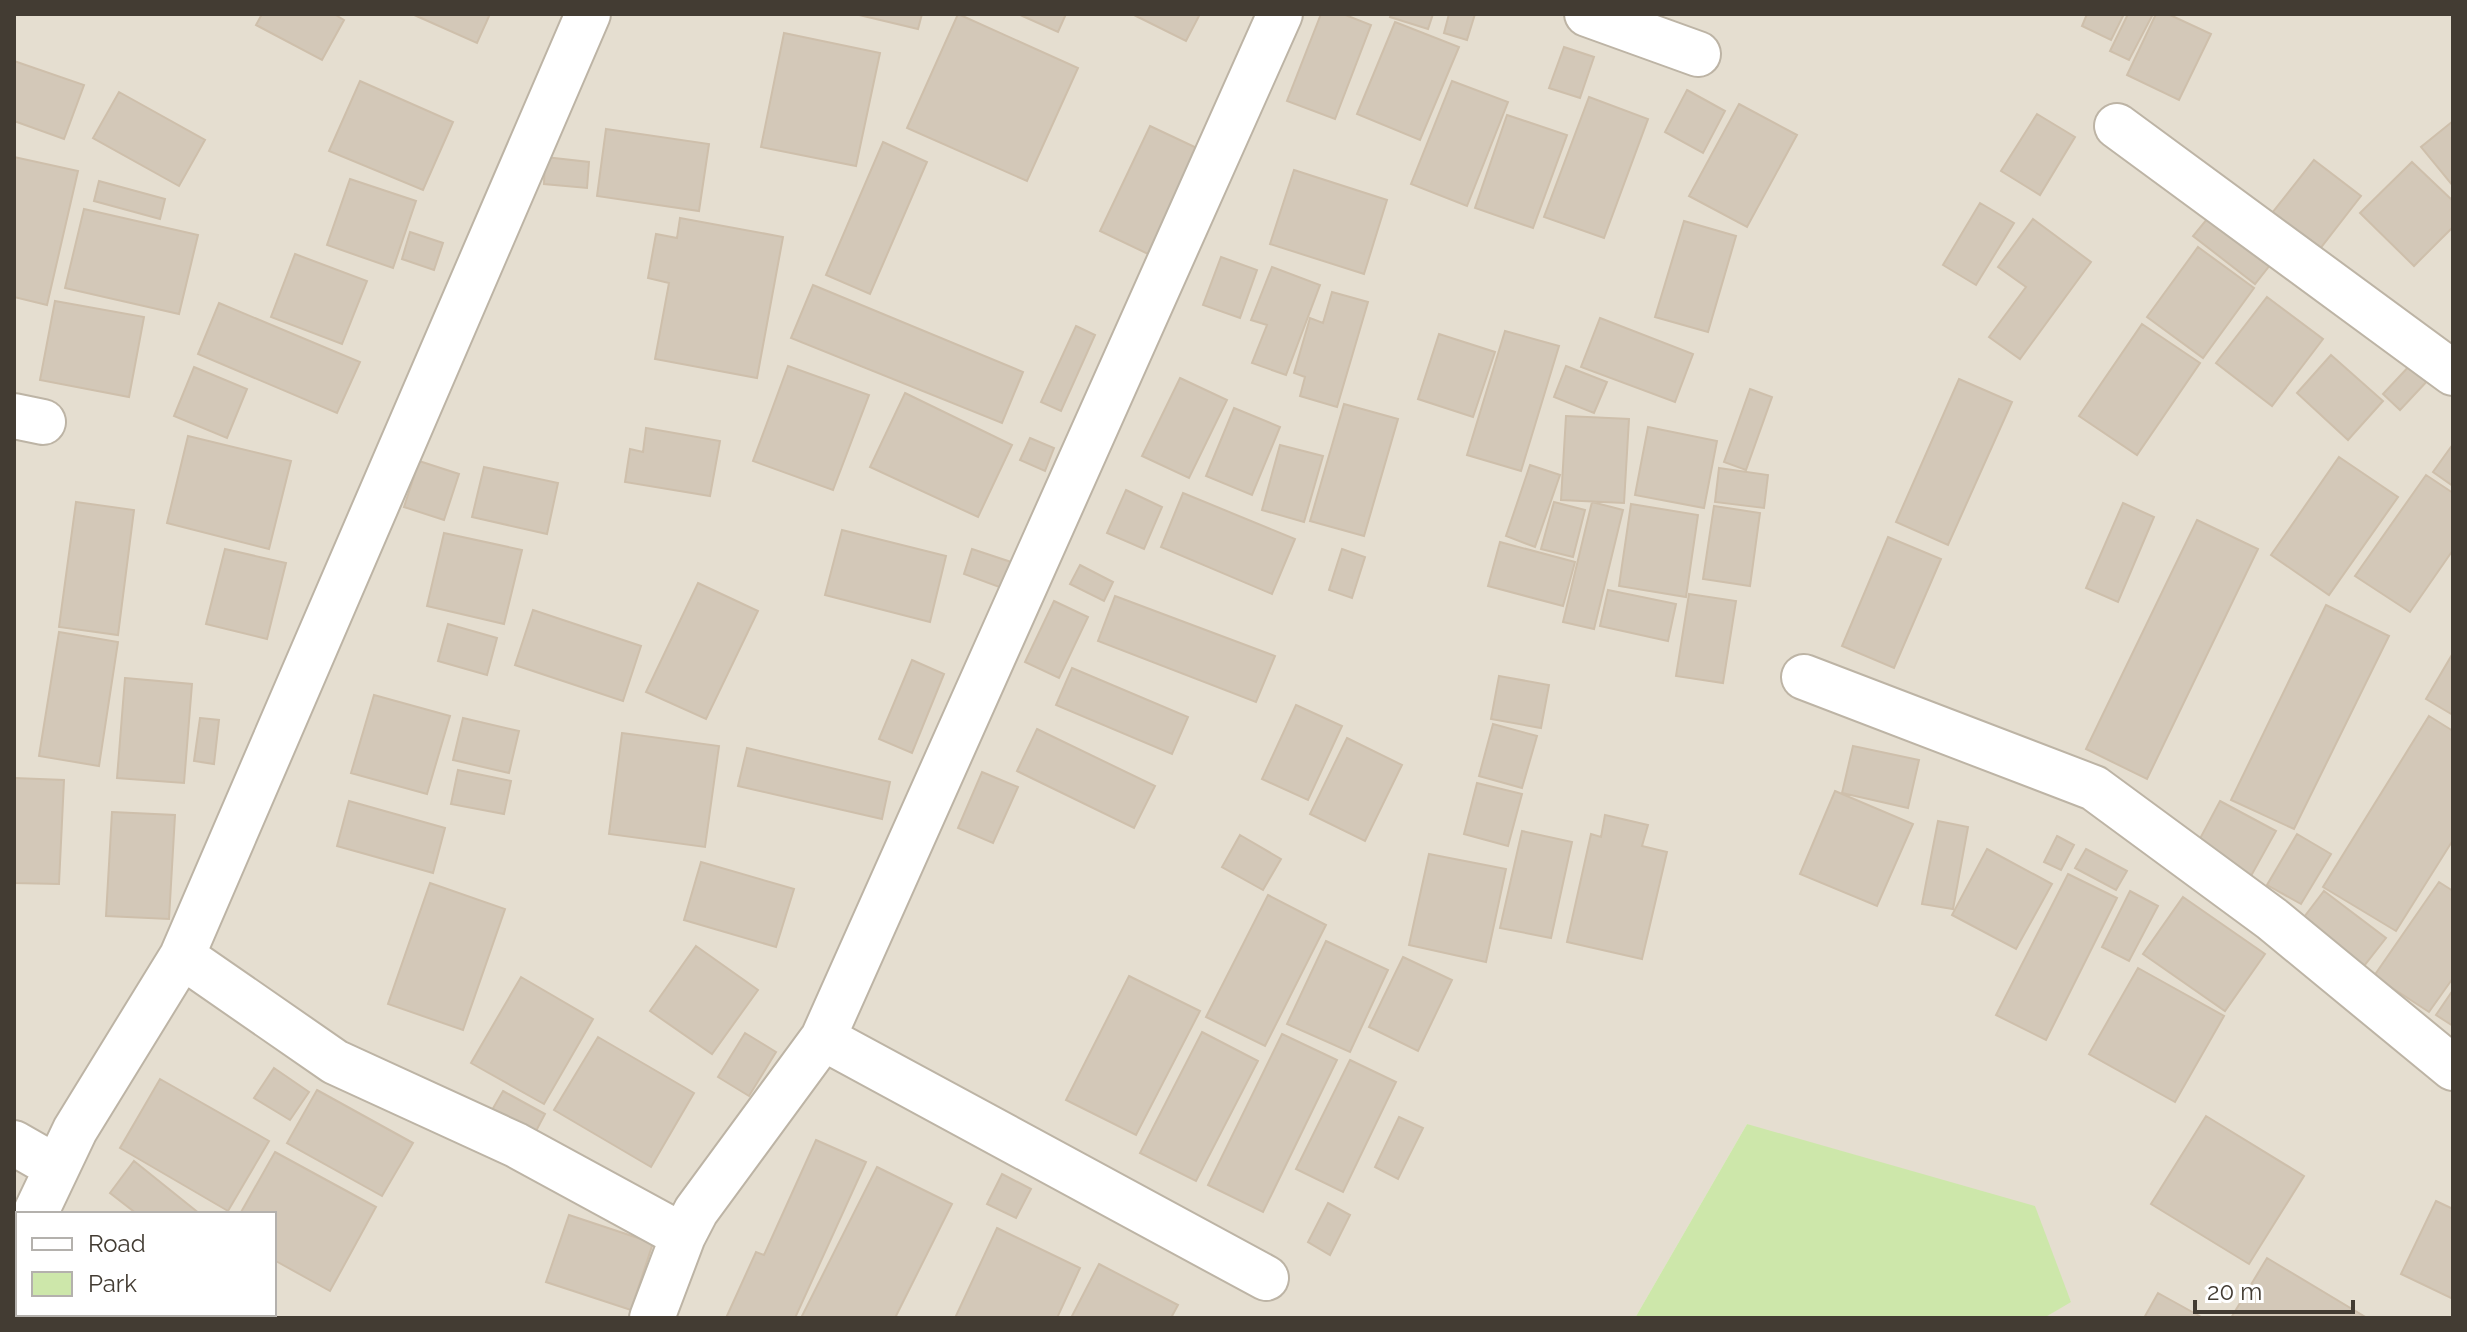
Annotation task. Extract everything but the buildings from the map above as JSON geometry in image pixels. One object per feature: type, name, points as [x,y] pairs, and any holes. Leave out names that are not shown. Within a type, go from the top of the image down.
[{"type":"street","points":[[36,1212],[75,1130],[182,956],[588,14]]},
{"type":"street","points":[[652,1318],[683,1236],[696,1211],[823,1038],[1280,14]]},
{"type":"street","points":[[1587,14],[1698,54]]},
{"type":"street","points":[[2117,126],[2453,373]]},
{"type":"street","points":[[1804,677],[2094,788],[2272,919],[2453,1068]]},
{"type":"street","points":[[182,956],[335,1062],[516,1145],[683,1236]]},
{"type":"street","points":[[823,1038],[1266,1278]]},
{"type":"street","points":[[14,1143],[56,1167]]},
{"type":"shaded area","points":[[14,14],[2453,14],[2453,1318],[2044,1318],[2071,1301],[1747,1124],[1635,1318],[14,1318]]},
{"type":"green space","points":[[1747,1124],[2035,1206],[2071,1302],[2044,1318],[1635,1318]]}]
